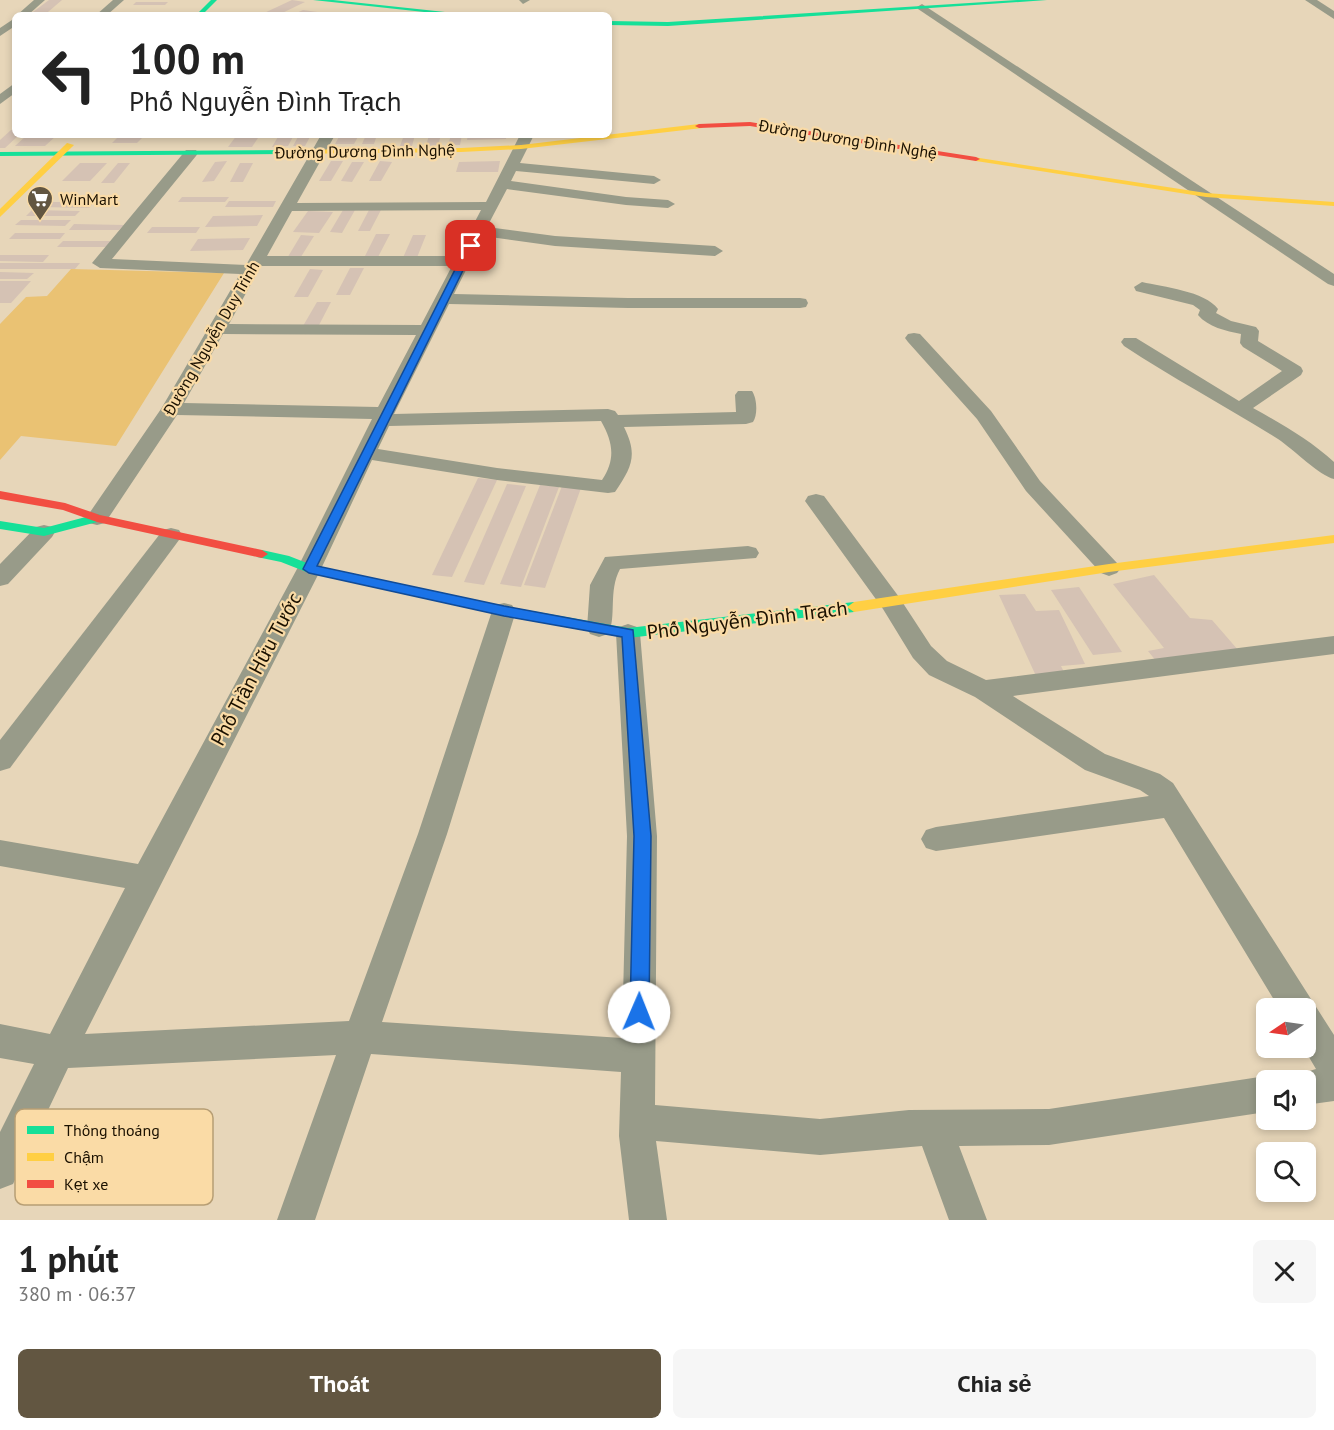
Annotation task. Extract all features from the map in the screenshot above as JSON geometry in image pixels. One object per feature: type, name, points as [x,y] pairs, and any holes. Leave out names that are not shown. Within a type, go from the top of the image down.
[{"type":"street","points":[[26,12],[40,0]]},
{"type":"street","points":[[105,12],[119,0]]},
{"type":"street","points":[[202,12],[214,0]]},
{"type":"street","points":[[316,0],[397,4],[450,12]]},
{"type":"street","points":[[612,23],[668,24],[1044,0]]},
{"type":"street","points":[[1310,0],[1334,16]]},
{"type":"street","points":[[922,7],[1334,281]]},
{"type":"street","points":[[0,33],[12,23]]},
{"type":"street","points":[[0,100],[12,90]]},
{"type":"street","name":"Đường Dương Đình Nghệ","points":[[0,154],[319,152],[511,167],[704,125],[750,124],[1206,195],[1334,204]]},
{"type":"street","points":[[0,214],[77,138]]},
{"type":"street","name":"Đường Nguyễn Duy Trinh","points":[[97,518],[171,409],[326,138]]},
{"type":"street","points":[[191,153],[100,263],[253,265],[463,261]]},
{"type":"street","points":[[511,167],[626,201],[668,204]]},
{"type":"street","points":[[287,207],[511,167],[654,180]]},
{"type":"street","name":"Phố Trần Hữu Tước","points":[[30,1109],[146,879],[309,569],[511,167]]},
{"type":"street","points":[[479,231],[555,241],[715,251]]},
{"type":"street","points":[[1142,287],[1199,302],[1209,309],[1207,315],[1225,325],[1250,331],[1250,343],[1294,371],[1240,409]]},
{"type":"street","points":[[445,299],[628,303],[800,303]]},
{"type":"street","points":[[217,329],[429,330]]},
{"type":"street","points":[[914,338],[984,415],[1033,486],[1109,568]]},
{"type":"street","points":[[1130,342],[1240,409],[1293,438],[1317,456],[1334,473]]},
{"type":"street","points":[[611,421],[746,417],[745,395]]},
{"type":"street","points":[[171,409],[384,417],[608,415],[623,446],[621,469],[608,487],[497,474],[366,453]]},
{"type":"street","name":"Phố Nguyễn Đình Trạch","points":[[0,495],[65,507],[97,518],[289,560],[309,569],[504,611],[614,631],[891,603],[1109,568],[1334,539]]},
{"type":"street","points":[[816,501],[891,603],[922,652],[938,669],[984,690],[1095,762],[1158,785],[1292,998]]},
{"type":"street","name":"Phố Nguyễn Đình Trạch","points":[[0,525],[44,532],[97,518]]},
{"type":"street","points":[[0,578],[44,532]]},
{"type":"street","points":[[0,760],[171,535]]},
{"type":"street","points":[[648,1220],[637,1136],[642,836],[614,631],[599,609],[603,580],[613,562],[748,553]]},
{"type":"street","points":[[296,1220],[312,1167],[457,761],[504,611]]},
{"type":"street","points":[[984,690],[1334,645]]},
{"type":"street","points":[[936,839],[1172,805]]},
{"type":"street","points":[[0,853],[146,879]]},
{"type":"street","points":[[0,1041],[58,1052],[360,1037],[638,1056]]},
{"type":"street","points":[[1316,1037],[1334,1066]]},
{"type":"street","points":[[1316,1086],[1334,1084]]},
{"type":"street","points":[[637,1121],[820,1137],[909,1128],[1049,1127],[1256,1096]]},
{"type":"street","points":[[934,1128],[968,1220]]},
{"type":"street","name":"Phố Trần Hữu Tước","points":[[0,1171],[15,1140]]},
{"type":"shaded area","points":[[71,269],[224,273],[116,446],[21,436],[0,460],[0,324],[26,297],[47,296]]},
{"type":"building","points":[[49,0],[62,0],[48,12],[33,12]]},
{"type":"building","points":[[292,0],[305,2],[284,12],[266,12]]},
{"type":"building","points":[[136,2],[168,2],[165,5],[133,5]]},
{"type":"building","points":[[11,130],[12,138],[16,138],[5,148],[0,148],[0,140]]},
{"type":"building","points":[[24,138],[54,138],[45,146],[15,146]]},
{"type":"building","points":[[117,138],[142,138],[137,143],[112,143]]},
{"type":"building","points":[[235,138],[258,138],[252,147],[228,147]]},
{"type":"building","points":[[277,138],[292,138],[288,146],[272,147]]},
{"type":"building","points":[[297,138],[309,138],[305,146],[293,146]]},
{"type":"building","points":[[338,138],[357,138],[354,144],[335,144]]},
{"type":"building","points":[[365,138],[376,138],[374,144],[362,144]]},
{"type":"building","points":[[403,138],[414,138],[412,146],[400,146]]},
{"type":"building","points":[[428,138],[440,138],[438,145],[426,146]]},
{"type":"building","points":[[450,138],[461,138],[460,145],[448,145]]},
{"type":"building","points":[[467,138],[506,138],[506,139],[467,140]]},
{"type":"building","points":[[227,161],[214,181],[202,182],[215,162]]},
{"type":"building","points":[[331,161],[343,161],[331,181],[319,181]]},
{"type":"building","points":[[380,161],[392,162],[381,181],[369,181]]},
{"type":"building","points":[[500,161],[498,172],[456,172],[459,162]]},
{"type":"building","points":[[352,162],[364,162],[352,182],[341,181]]},
{"type":"building","points":[[80,163],[107,163],[90,181],[62,181]]},
{"type":"building","points":[[118,163],[130,163],[114,183],[101,183]]},
{"type":"building","points":[[240,163],[253,163],[243,182],[230,182]]},
{"type":"building","points":[[182,197],[229,197],[225,202],[178,202]]},
{"type":"building","points":[[229,201],[276,201],[273,207],[225,207]]},
{"type":"building","points":[[46,202],[94,202],[89,208],[41,207]]},
{"type":"building","points":[[370,208],[382,208],[370,231],[358,231]]},
{"type":"building","points":[[32,210],[80,211],[75,216],[26,216]]},
{"type":"building","points":[[343,210],[355,210],[342,233],[330,232]]},
{"type":"building","points":[[308,211],[333,212],[319,233],[293,232]]},
{"type":"building","points":[[263,215],[257,226],[205,227],[213,216]]},
{"type":"building","points":[[21,220],[71,220],[65,226],[15,225]]},
{"type":"building","points":[[74,224],[124,225],[119,230],[69,230]]},
{"type":"building","points":[[152,227],[200,227],[196,233],[147,233]]},
{"type":"building","points":[[15,233],[65,233],[60,239],[9,239]]},
{"type":"building","points":[[376,234],[390,234],[377,259],[364,258]]},
{"type":"building","points":[[301,235],[314,236],[299,260],[286,260]]},
{"type":"building","points":[[413,235],[426,235],[416,260],[402,260]]},
{"type":"building","points":[[250,238],[243,250],[190,251],[198,239]]},
{"type":"building","points":[[63,241],[113,241],[108,247],[57,247]]},
{"type":"building","points":[[0,255],[49,255],[43,262],[0,261]]},
{"type":"building","points":[[0,263],[80,263],[75,269],[0,269]]},
{"type":"building","points":[[350,268],[364,268],[350,295],[336,295]]},
{"type":"building","points":[[310,269],[323,270],[308,297],[294,297]]},
{"type":"building","points":[[0,272],[34,273],[27,279],[0,279]]},
{"type":"building","points":[[0,281],[31,281],[11,303],[0,303]]},
{"type":"building","points":[[317,302],[331,302],[318,327],[303,326]]},
{"type":"building","points":[[478,478],[497,480],[452,577],[432,575]]},
{"type":"building","points":[[507,484],[526,486],[484,585],[464,582]]},
{"type":"building","points":[[540,485],[559,487],[521,587],[500,584]]},
{"type":"building","points":[[562,486],[581,488],[545,588],[524,585]]},
{"type":"building","points":[[1154,575],[1190,618],[1212,620],[1245,658],[1165,672],[1148,651],[1164,648],[1113,584]]},
{"type":"building","points":[[1079,587],[1122,652],[1093,655],[1051,590]]},
{"type":"building","points":[[1025,594],[1036,611],[1059,610],[1085,664],[1061,666],[1065,674],[1036,676],[999,595]]},
{"type":"traffic: fast","points":[[202,12],[214,0]]},
{"type":"traffic: fast","points":[[316,0],[439,12]]},
{"type":"traffic: fast","points":[[612,23],[668,24],[1044,0]]},
{"type":"traffic: fast","points":[[0,154],[284,152]]},
{"type":"traffic: fast","points":[[0,525],[44,532],[97,518]]},
{"type":"traffic: fast","points":[[262,554],[284,559],[309,569],[504,611],[628,633],[854,607]]},
{"type":"traffic: slow","points":[[612,136],[699,126]]},
{"type":"traffic: slow","points":[[284,152],[461,150],[521,147],[597,138]]},
{"type":"traffic: slow","points":[[0,214],[70,145]]},
{"type":"traffic: slow","points":[[976,159],[1206,195],[1334,204]]},
{"type":"traffic: slow","points":[[854,607],[1109,568],[1334,539]]},
{"type":"traffic: jam","points":[[699,126],[750,124],[976,159]]},
{"type":"traffic: jam","points":[[0,495],[65,507],[97,518],[262,554]]},
{"type":"place","name":"WinMart","points":[[40,222]]},
{"type":"route","points":[[471,246],[385,413],[309,569],[504,611],[628,633],[642,836],[639,1012]]}]
